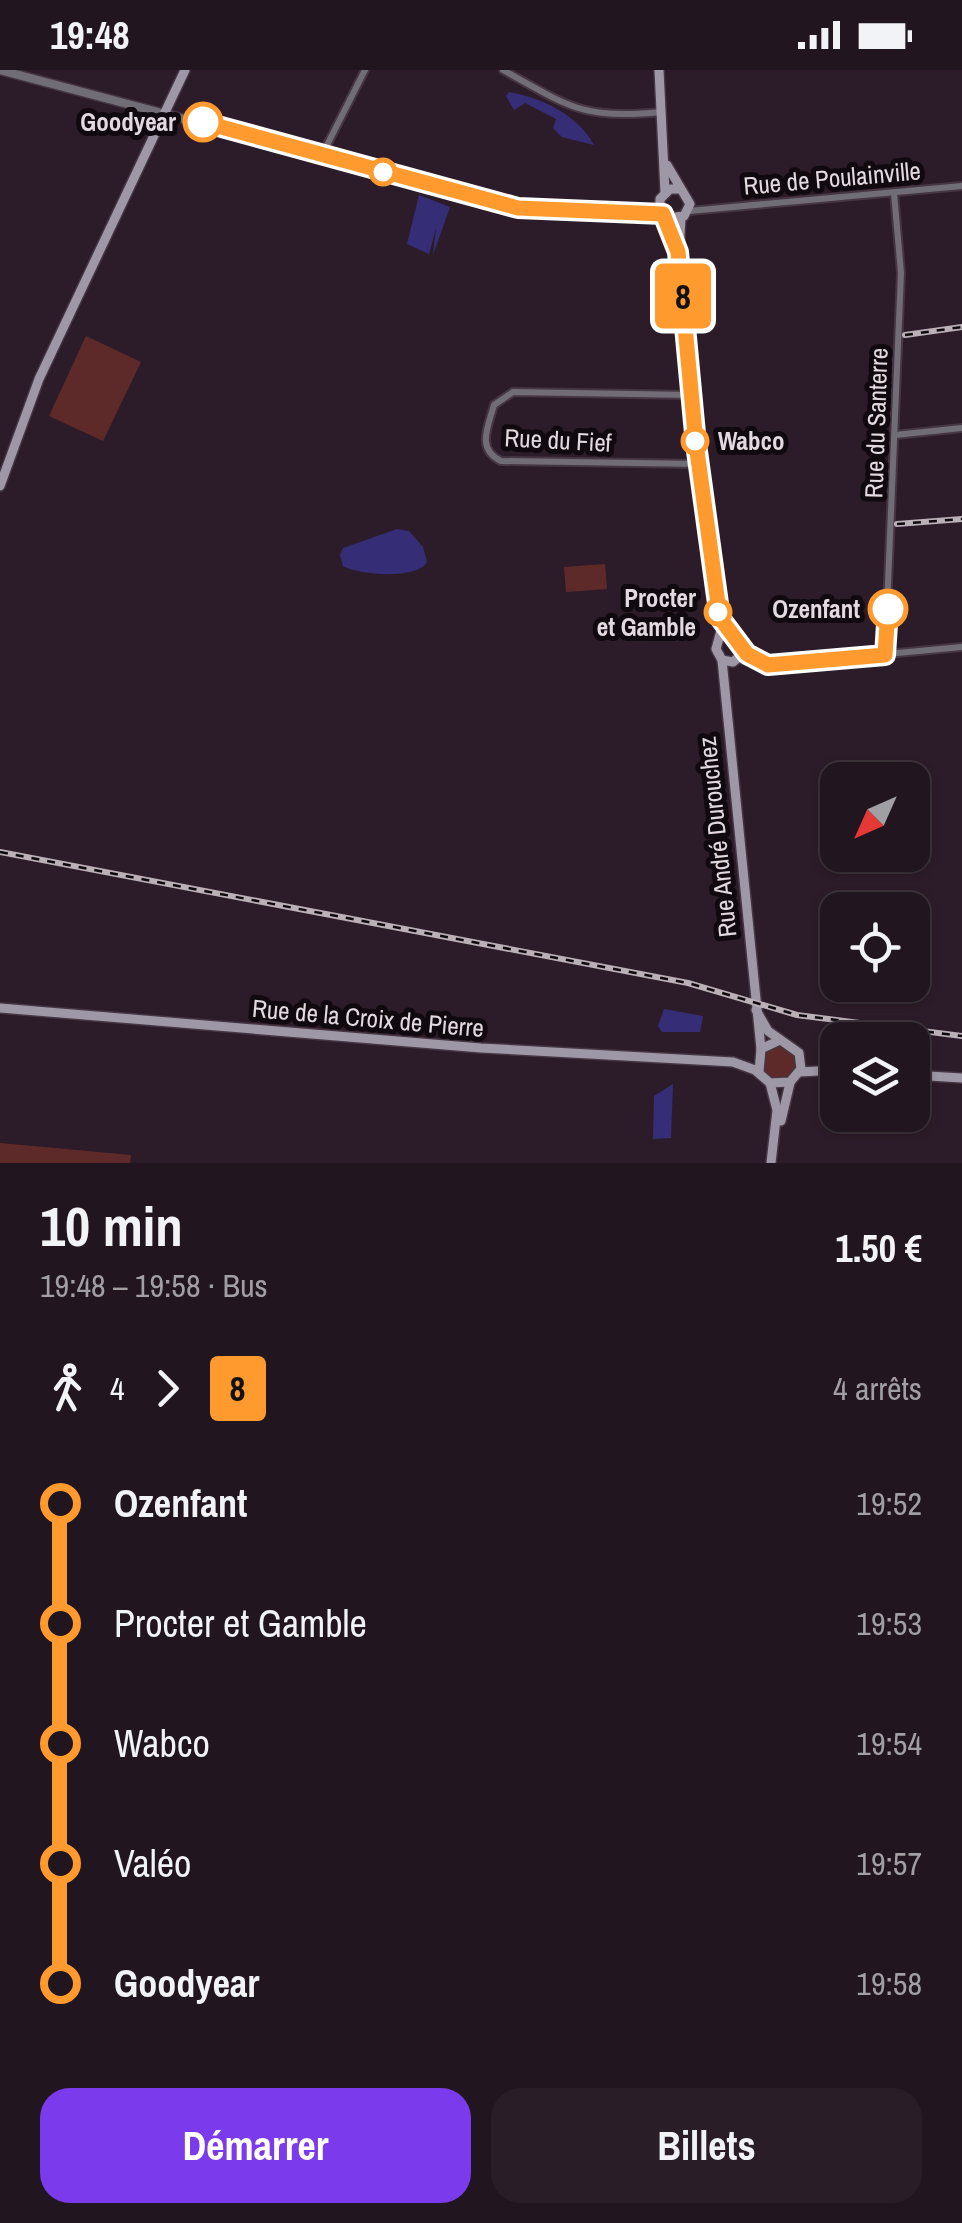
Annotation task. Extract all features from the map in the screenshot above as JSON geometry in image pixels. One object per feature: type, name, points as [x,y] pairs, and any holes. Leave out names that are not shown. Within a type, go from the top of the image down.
[{"type":"main road","points":[[0,486],[44,370],[185,70]]},
{"type":"main road","points":[[659,70],[668,165],[663,196],[678,252],[716,606],[722,638],[735,637]]},
{"type":"main road","points":[[668,165],[687,210],[678,252]]},
{"type":"main road","points":[[663,196],[680,189]]},
{"type":"main road","points":[[666,216],[687,210]]},
{"type":"main road","points":[[720,618],[735,637],[738,657],[725,676]]},
{"type":"main road","name":"Rue André Durouchez","points":[[722,638],[716,650],[725,676],[723,694],[760,1052]]},
{"type":"main road","points":[[722,660],[738,657]]},
{"type":"main road","name":"Rue de la Croix de Pierre","points":[[0,1008],[481,1048],[733,1062],[759,1072]]},
{"type":"main road","points":[[756,1010],[768,1031],[794,1045],[801,1057],[820,1066]]},
{"type":"main road","points":[[775,1138],[776,1099],[770,1083],[759,1072],[760,1052],[780,1040]]},
{"type":"main road","name":"Rue de la Croix de Pierre","points":[[733,1062],[760,1052]]},
{"type":"main road","points":[[771,1163],[790,1082],[799,1072],[801,1057]]},
{"type":"main road","points":[[799,1072],[820,1070]]},
{"type":"main road","points":[[930,1076],[962,1078]]},
{"type":"main road","points":[[770,1083],[790,1082]]},
{"type":"street","points":[[0,70],[518,208],[622,215],[644,211],[666,216]]},
{"type":"street","points":[[322,155],[365,70]]},
{"type":"street","points":[[503,70],[570,108],[594,115],[662,112]]},
{"type":"street","name":"Rue de Poulainville","points":[[687,210],[962,186]]},
{"type":"street","name":"Rue du Santerre","points":[[885,655],[901,273],[894,193]]},
{"type":"street","points":[[644,211],[663,196]]},
{"type":"street","name":"Rue du Fief","points":[[694,395],[513,392],[494,405],[484,441],[489,454],[501,461],[700,458]]},
{"type":"street","points":[[895,436],[962,428]]},
{"type":"street","points":[[738,657],[768,665],[962,647]]},
{"type":"shaded area","points":[[509,92],[558,109],[578,124],[594,145],[562,137],[553,128],[556,119],[525,103],[514,110],[506,96]]},
{"type":"shaded area","points":[[419,195],[450,207],[433,255],[436,228],[429,254],[407,244]]},
{"type":"shaded area","points":[[86,336],[141,362],[103,441],[49,416]]},
{"type":"shaded area","points":[[397,529],[409,531],[423,547],[427,562],[421,568],[387,574],[343,566],[343,548]]},
{"type":"shaded area","points":[[605,564],[607,589],[566,592],[564,567]]},
{"type":"shaded area","points":[[664,1009],[703,1016],[700,1032],[662,1032],[658,1026]]},
{"type":"shaded area","points":[[779,1045],[791,1050],[796,1062],[791,1074],[779,1079],[767,1074],[762,1062],[767,1050]]},
{"type":"shaded area","points":[[673,1084],[671,1138],[653,1139],[654,1096]]},
{"type":"shaded area","points":[[0,1143],[131,1155],[130,1163],[0,1163]]},
{"type":"railway","points":[[905,335],[962,327]]},
{"type":"railway","points":[[897,524],[962,519]]},
{"type":"railway","points":[[0,852],[688,983],[797,1015],[962,1036]]},
{"type":"bus line","name":"8","points":[[203,122],[518,208],[562,213],[663,214],[668,218],[678,252],[694,427],[720,618],[747,654],[768,665],[885,655],[888,609]]},
{"type":"place","name":"Goodyear","points":[[203,122]]},
{"type":"place","name":"Wabco","points":[[695,441]]},
{"type":"place","name":"Ozenfant","points":[[888,609]]},
{"type":"place","name":"Procter et Gamble","points":[[718,612]]}]
